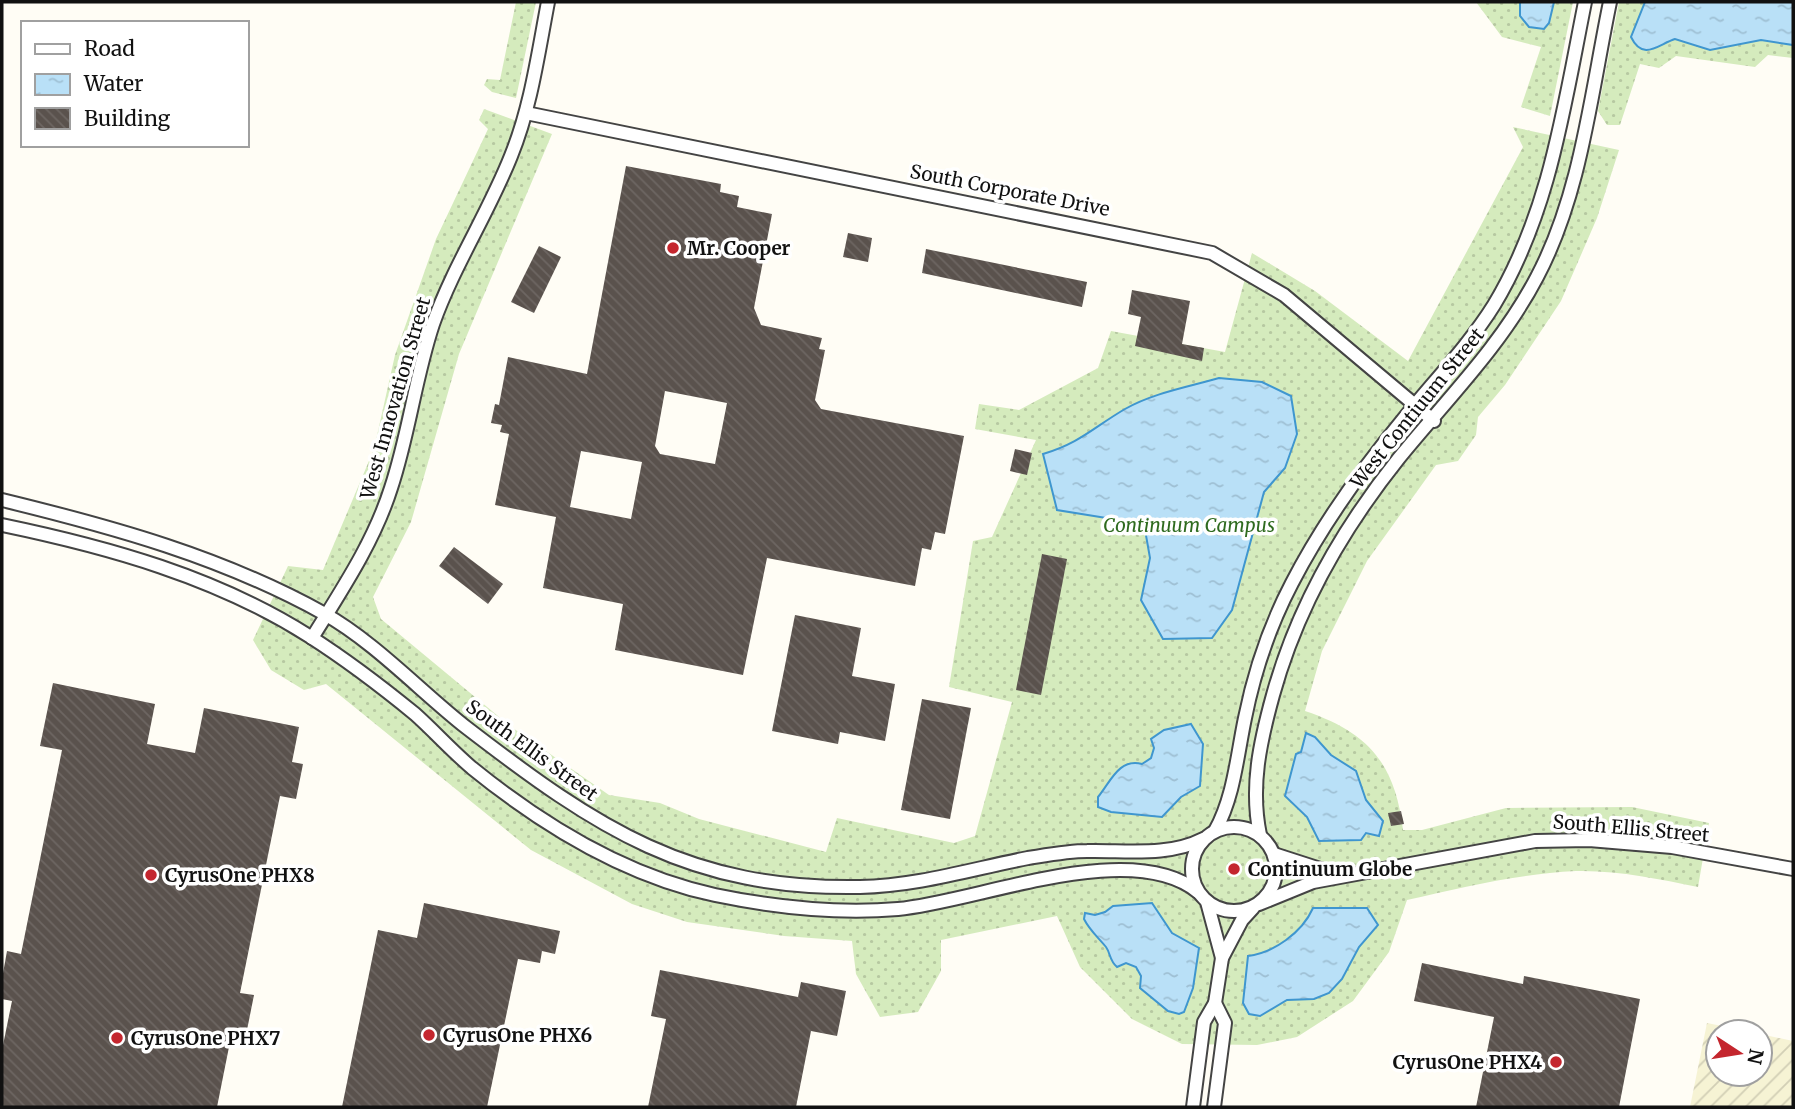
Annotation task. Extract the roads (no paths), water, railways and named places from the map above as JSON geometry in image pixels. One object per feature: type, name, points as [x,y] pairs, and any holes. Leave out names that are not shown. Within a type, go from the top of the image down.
[{"type":"street","name":"West Innovation Street","points":[[312,638],[378,523],[403,450],[423,355],[434,323],[451,278],[494,196],[526,113],[548,2]]},
{"type":"street","name":"West Contiuum Street","points":[[1215,831],[1226,807],[1245,715],[1265,647],[1290,586],[1326,521],[1473,333],[1508,279],[1541,203],[1585,2]]},
{"type":"street","name":"West Contiuum Street","points":[[1260,835],[1255,798],[1260,746],[1278,678],[1295,630],[1325,569],[1369,497],[1434,421],[1509,325],[1538,275],[1565,209],[1610,2]]},
{"type":"street","name":"South Corporate Drive","points":[[526,113],[1212,253],[1284,295],[1434,421]]},
{"type":"street","points":[[1559,126],[1584,131]]},
{"type":"street","name":"South Ellis Street","points":[[2,500],[151,539],[215,562],[326,615],[548,791],[625,837],[668,857],[716,872],[771,882],[860,887],[933,880],[1030,858],[1081,851],[1159,850],[1189,846],[1203,839]]},
{"type":"street","points":[[2,526],[107,549],[156,565],[237,598],[312,638],[413,713],[470,766],[533,814],[608,856],[713,895],[852,911],[900,909],[977,895],[1026,881],[1115,871],[1161,873],[1188,884],[1207,902],[1229,912],[1256,906]]},
{"type":"street","points":[[1192,1107],[1204,1022],[1215,1003],[1222,958],[1242,920],[1275,881],[1274,853],[1260,835],[1238,826],[1215,831],[1203,839],[1191,864],[1198,892]]},
{"type":"street","name":"South Ellis Street","points":[[1256,906],[1313,883],[1342,876],[1535,841],[1589,840],[1672,847],[1793,869]]},
{"type":"street","name":"South Ellis Street","points":[[1274,853],[1342,876]]},
{"type":"street","points":[[1207,902],[1222,958]]},
{"type":"street","points":[[1214,1107],[1225,1023],[1215,1003]]},
{"type":"water","points":[[1520,2],[1554,2],[1549,23],[1544,29],[1529,27],[1520,16]]},
{"type":"water","points":[[1645,2],[1793,2],[1793,45],[1761,40],[1710,50],[1675,39],[1652,49],[1641,49],[1631,37]]},
{"type":"water","points":[[1219,378],[1262,382],[1291,396],[1297,434],[1285,468],[1264,492],[1232,610],[1212,638],[1163,639],[1141,600],[1150,558],[1144,524],[1057,510],[1043,454],[1077,440],[1136,403]]},
{"type":"water","points":[[1191,724],[1203,744],[1200,786],[1181,797],[1162,817],[1111,812],[1098,807],[1098,797],[1116,772],[1127,764],[1142,764],[1151,758],[1154,748],[1151,739],[1164,730]]},
{"type":"water","points":[[1306,733],[1315,737],[1331,755],[1356,771],[1366,800],[1383,821],[1379,836],[1366,833],[1361,840],[1319,841],[1307,817],[1285,796],[1296,754],[1301,752]]},
{"type":"water","points":[[1152,903],[1172,933],[1199,948],[1193,988],[1184,1012],[1179,1014],[1168,1011],[1140,988],[1141,976],[1136,967],[1126,963],[1117,967],[1106,947],[1084,919],[1085,913],[1095,915],[1113,906]]},
{"type":"water","points":[[1313,908],[1367,908],[1378,925],[1359,947],[1342,979],[1329,993],[1314,999],[1287,1000],[1260,1016],[1249,1014],[1243,1003],[1248,956],[1267,951],[1286,940],[1302,926]]},
{"type":"place","name":"Mr. Cooper","points":[[673,248]]},
{"type":"place","name":"Continuum Globe","points":[[1234,869]]},
{"type":"place","name":"CyrusOne PHX8","points":[[151,875]]},
{"type":"place","name":"CyrusOne PHX6","points":[[429,1035]]},
{"type":"place","name":"CyrusOne PHX7","points":[[117,1038]]},
{"type":"place","name":"CyrusOne PHX4","points":[[1556,1062]]},
{"type":"park label","name":"Continuum Campus","points":[[1189,525]]}]
